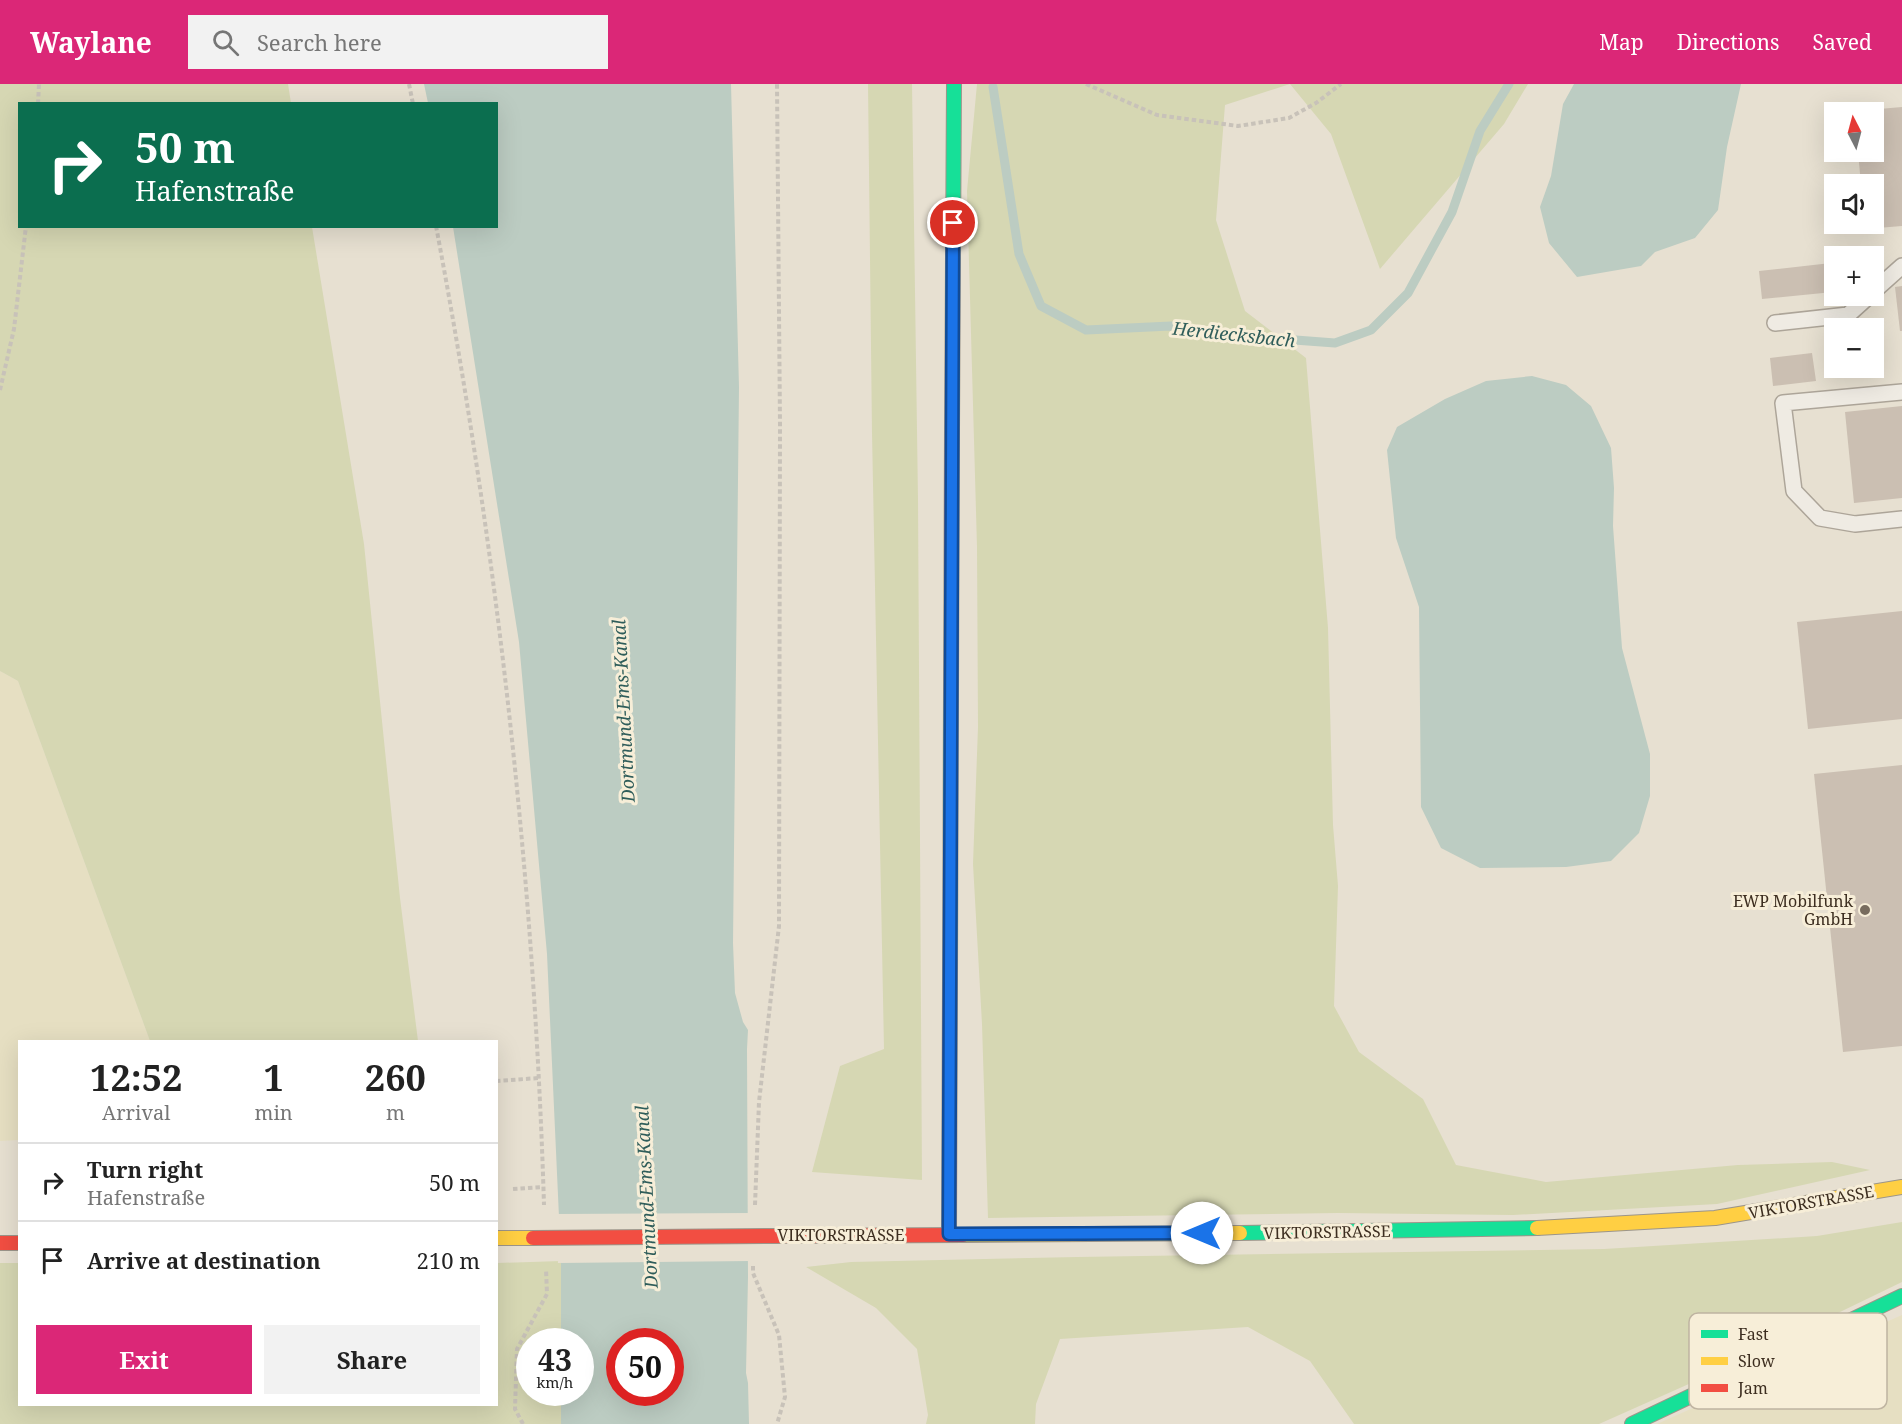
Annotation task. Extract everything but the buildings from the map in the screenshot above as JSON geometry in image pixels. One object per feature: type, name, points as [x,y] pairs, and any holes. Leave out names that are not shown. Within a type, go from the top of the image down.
[{"type":"street","points":[[949,1234],[954,84]]},
{"type":"street","name":"VIKTORSTRASSE","points":[[498,1238],[1526,1229],[1716,1218],[1902,1187]]},
{"type":"street","points":[[0,1243],[18,1243]]},
{"type":"street","points":[[1866,1313],[1902,1296]]},
{"type":"street","points":[[1632,1424],[1689,1397]]},
{"type":"lane","points":[[1884,282],[1902,266]]},
{"type":"lane","points":[[1775,323],[1848,315],[1858,306]]},
{"type":"lane","points":[[1902,392],[1783,403],[1794,491],[1800,498],[1821,518],[1855,524],[1902,519]]},
{"type":"path","points":[[38,102],[39,84]]},
{"type":"path","points":[[409,84],[413,102]]},
{"type":"path","points":[[755,1213],[759,1102],[779,926],[780,413],[777,84]]},
{"type":"path","points":[[1086,84],[1157,115],[1238,126],[1289,118],[1317,103],[1341,84]]},
{"type":"path","points":[[0,390],[14,329],[26,228]]},
{"type":"path","points":[[436,228],[459,350],[495,584],[520,821],[539,1078],[544,1214]]},
{"type":"path","points":[[498,1081],[539,1078]]},
{"type":"path","points":[[513,1190],[543,1187]]},
{"type":"path","points":[[753,1262],[753,1273],[779,1335],[785,1397],[777,1424]]},
{"type":"path","points":[[524,1424],[515,1409],[517,1350],[547,1294],[546,1263]]},
{"type":"shaded area","points":[[0,671],[18,681],[150,1040],[18,1040],[18,1140],[0,1141]]},
{"type":"shaded area","points":[[1902,1315],[1902,1424],[1657,1424],[1691,1409],[1887,1409],[1887,1322]]},
{"type":"green space","points":[[0,84],[288,84],[291,102],[18,102],[18,228],[312,228],[364,544],[400,898],[418,1040],[150,1040],[18,681],[0,671]]},
{"type":"green space","points":[[868,84],[912,84],[918,499],[922,1180],[812,1172],[840,1066],[884,1049]]},
{"type":"green space","points":[[977,84],[1290,84],[1225,105],[1216,220],[1245,311],[1306,358],[1328,628],[1333,825],[1338,886],[1334,1006],[1359,1052],[1423,1099],[1456,1165],[1546,1182],[1738,1165],[1832,1162],[1870,1170],[1717,1204],[1513,1215],[1338,1213],[988,1218],[982,1024],[973,864],[978,727],[977,547],[967,191]]},
{"type":"green space","points":[[1290,84],[1528,84],[1504,124],[1380,269],[1331,134]]},
{"type":"green space","points":[[1902,1222],[1902,1282],[1838,1313],[1689,1313],[1689,1384],[1599,1424],[1354,1424],[1310,1361],[1248,1327],[1060,1339],[1036,1404],[1035,1424],[926,1424],[928,1415],[917,1349],[876,1308],[806,1267],[851,1262],[1604,1249],[1817,1236]]},
{"type":"green space","points":[[561,1261],[561,1328],[516,1328],[516,1406],[561,1406],[561,1424],[0,1424],[0,1263],[18,1263],[18,1406],[498,1406],[498,1263]]},
{"type":"water","name":"Dortmund-Ems-Kanal","points":[[424,84],[731,84],[739,387],[733,943],[735,993],[743,1022],[748,1030],[746,1373],[749,1424],[561,1424],[561,1406],[594,1406],[594,1328],[561,1328],[561,1261],[547,954],[519,642],[453,228],[498,228],[498,102],[428,102]]},
{"type":"water","points":[[1574,84],[1741,84],[1727,147],[1718,210],[1695,238],[1655,252],[1641,266],[1577,277],[1549,243],[1540,207],[1551,176],[1563,104]]},
{"type":"water","points":[[1532,376],[1566,385],[1591,406],[1611,448],[1614,488],[1613,526],[1622,648],[1650,754],[1650,796],[1639,833],[1611,861],[1566,867],[1480,868],[1441,848],[1421,807],[1419,607],[1396,538],[1387,450],[1397,427],[1445,399],[1486,381]]},
{"type":"pier","points":[[751,1213],[751,1261],[558,1263],[556,1214]]},
{"type":"waterway","name":"Herdiecksbach","points":[[993,87],[1019,254],[1041,306],[1086,330],[1171,326],[1215,334],[1335,343],[1371,330],[1408,293],[1452,212],[1480,131],[1509,84]]},
{"type":"traffic: fast","points":[[952,430],[954,84]]},
{"type":"traffic: fast","points":[[950,978],[951,691]]},
{"type":"traffic: fast","points":[[1240,1233],[1537,1228]]},
{"type":"traffic: fast","points":[[1866,1313],[1902,1296]]},
{"type":"traffic: fast","points":[[1632,1424],[1689,1397]]},
{"type":"traffic: slow","points":[[1537,1228],[1715,1218],[1902,1187]]},
{"type":"traffic: slow","points":[[963,1235],[1240,1233]]},
{"type":"traffic: slow","points":[[498,1238],[533,1238]]},
{"type":"traffic: jam","points":[[951,691],[952,430]]},
{"type":"traffic: jam","points":[[949,1235],[950,978]]},
{"type":"traffic: jam","points":[[771,1236],[963,1235]]},
{"type":"traffic: jam","points":[[533,1238],[771,1236]]},
{"type":"traffic: jam","points":[[0,1243],[18,1243]]},
{"type":"place","name":"EWP Mobilfunk GmbH","points":[[1865,910]]},
{"type":"route","points":[[953,223],[949,1234],[1202,1233]]}]
